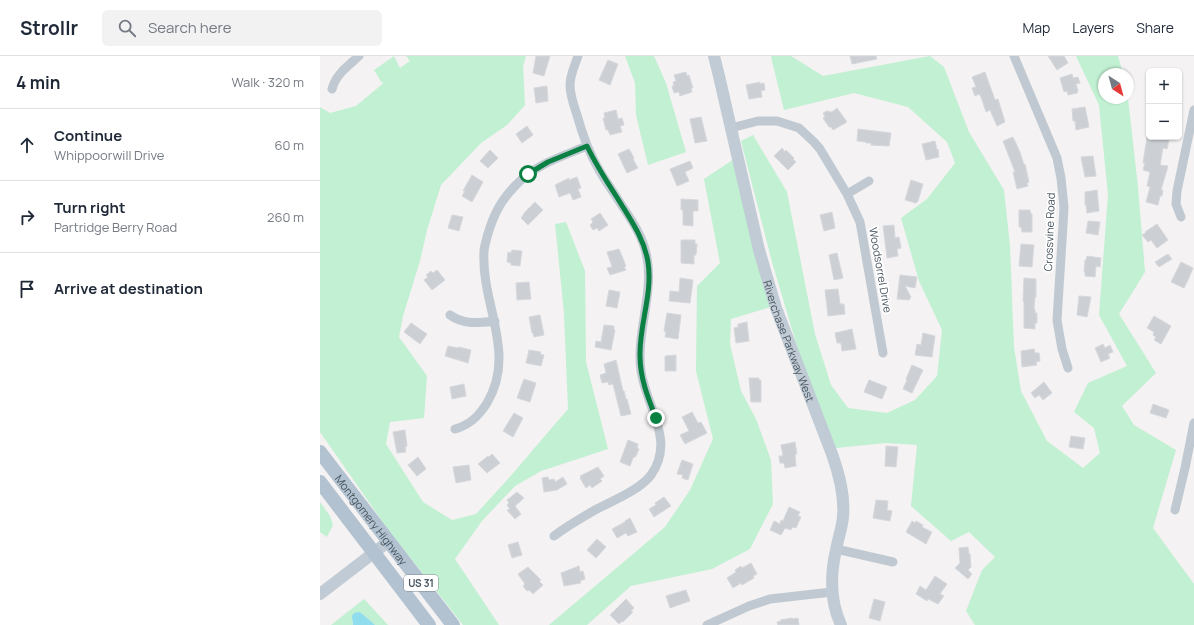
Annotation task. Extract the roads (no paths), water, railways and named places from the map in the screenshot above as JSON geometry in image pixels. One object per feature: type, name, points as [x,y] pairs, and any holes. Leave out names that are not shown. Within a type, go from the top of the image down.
[{"type":"main road","name":"Montgomery Highway","points":[[320,452],[453,625]]},
{"type":"main road","name":"Montgomery Highway","points":[[320,482],[429,625]]},
{"type":"street","points":[[332,89],[334,81],[340,73],[359,56]]},
{"type":"street","points":[[554,536],[574,521],[630,491],[647,480],[657,465],[662,446],[660,433],[644,387],[641,372],[640,356],[649,288],[646,253],[639,233],[598,167],[587,146],[574,105],[570,86],[578,56]]},
{"type":"street","name":"Riverchase Parkway West","points":[[714,56],[759,250],[776,308],[832,454],[842,488],[843,512],[832,575],[832,592],[840,625]]},
{"type":"street","name":"Crossvine Road","points":[[1014,56],[1057,158],[1061,178],[1064,207],[1057,320],[1062,349],[1068,368]]},
{"type":"street","points":[[1181,217],[1176,204],[1177,191],[1194,110]]},
{"type":"street","name":"Woodsorrel Drive","points":[[731,128],[765,120],[776,121],[799,128],[814,142],[847,194],[860,222],[883,353]]},
{"type":"street","points":[[455,429],[464,427],[472,422],[486,405],[496,386],[500,359],[498,338],[485,278],[484,264],[484,250],[495,214],[516,183],[528,174],[548,162],[587,146]]},
{"type":"street","points":[[847,194],[869,181]]},
{"type":"street","points":[[450,315],[463,322],[473,323],[495,321]]},
{"type":"street","points":[[1174,510],[1185,468],[1194,423]]},
{"type":"street","points":[[1185,468],[1194,473]]},
{"type":"street","points":[[320,594],[389,541]]},
{"type":"street","points":[[836,549],[893,562]]},
{"type":"street","points":[[707,625],[749,606],[770,599],[832,592]]},
{"type":"water","points":[[360,612],[375,625],[353,625],[352,616],[354,613]]}]
